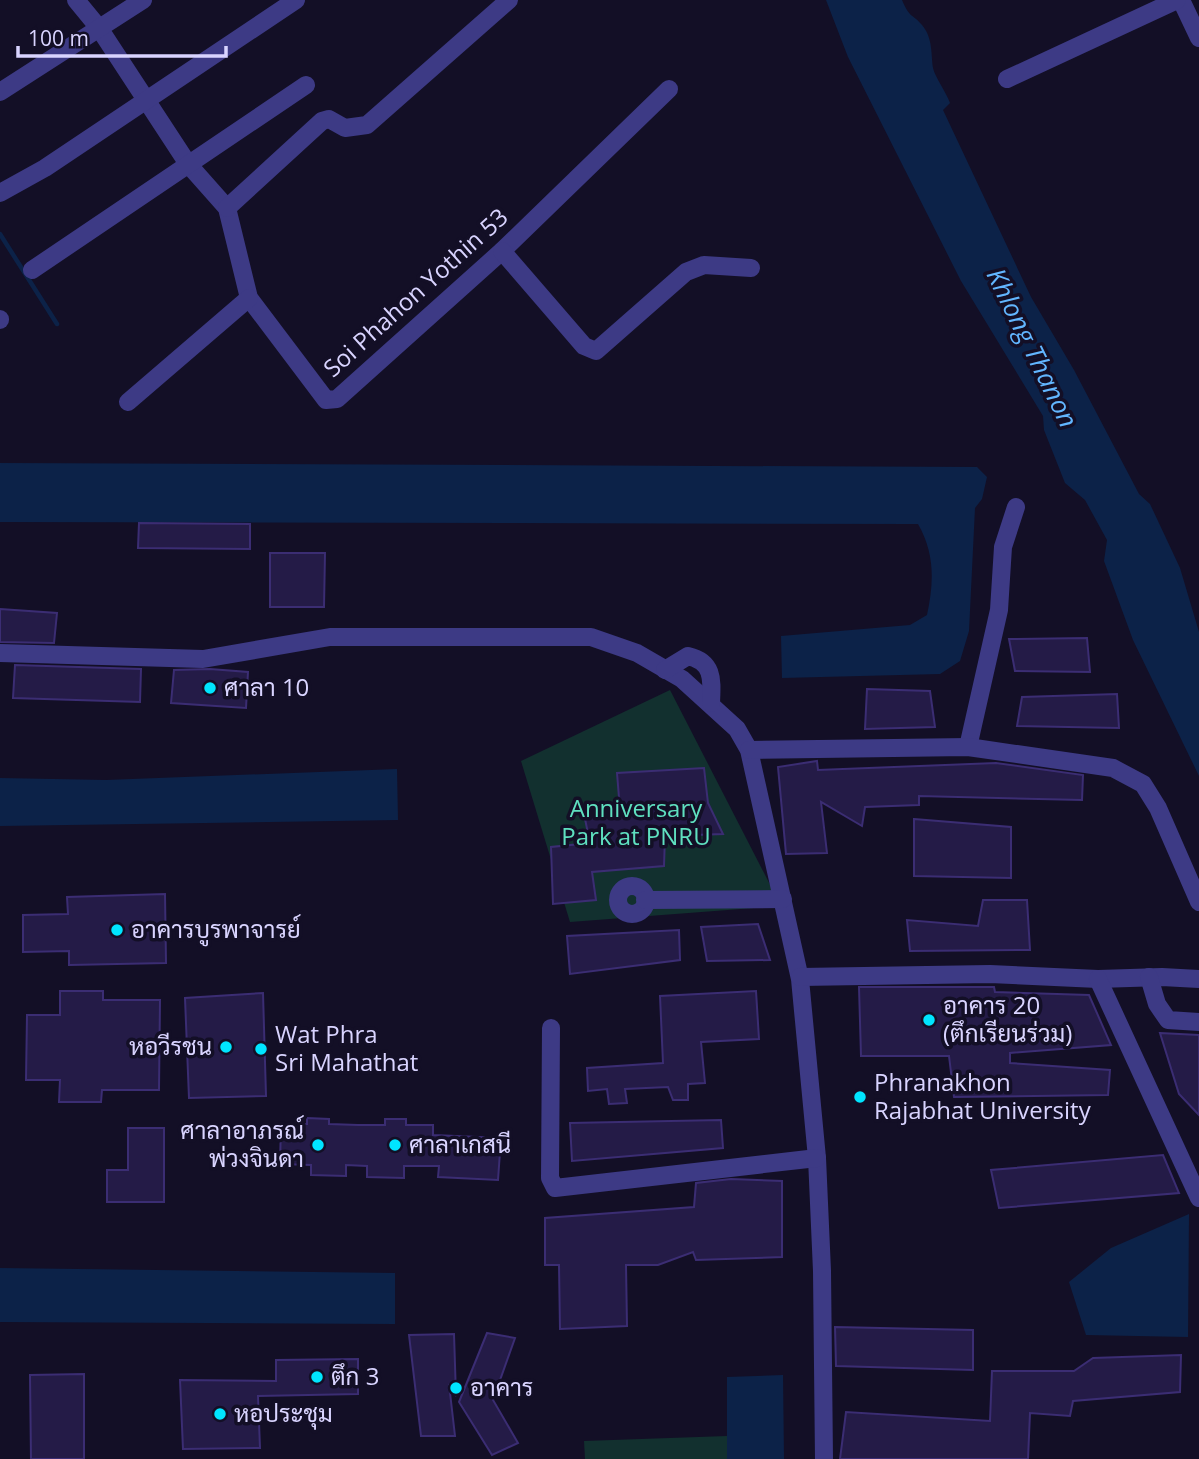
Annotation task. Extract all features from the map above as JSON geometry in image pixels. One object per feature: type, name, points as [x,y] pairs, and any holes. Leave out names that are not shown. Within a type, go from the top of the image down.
[{"type":"street","name":"Soi Phahon Yothin 53","points":[[76,0],[99,28],[188,164],[227,208],[249,298],[327,401],[337,398],[502,251],[669,89]]},
{"type":"street","points":[[0,92],[143,0]]},
{"type":"street","points":[[0,193],[45,168],[296,0]]},
{"type":"street","points":[[227,208],[322,121],[329,119],[345,128],[367,125],[509,0]]},
{"type":"street","points":[[1007,79],[1179,0],[1199,38]]},
{"type":"street","points":[[32,270],[306,85]]},
{"type":"street","points":[[502,251],[584,346],[596,351],[686,272],[704,265],[751,268]]},
{"type":"street","points":[[128,402],[249,298]]},
{"type":"street","points":[[968,747],[999,610],[1003,547],[1016,506]]},
{"type":"street","points":[[0,653],[203,659],[330,637],[591,637],[637,653],[711,703],[737,729],[749,750],[800,977],[817,1158],[823,1282],[824,1459]]},
{"type":"street","points":[[665,670],[688,656],[704,662],[711,671],[711,703]]},
{"type":"street","points":[[749,750],[968,747],[1085,761],[1113,768],[1143,784],[1158,808],[1199,902]]},
{"type":"street","points":[[645,900],[783,899]]},
{"type":"street","points":[[800,977],[990,974],[1098,979],[1199,979]]},
{"type":"street","points":[[1149,978],[1157,1004],[1168,1020],[1199,1022]]},
{"type":"street","points":[[1098,979],[1199,1198]]},
{"type":"street","points":[[551,1028],[550,1178],[555,1188],[817,1158]]},
{"type":"green space","name":"Anniversary Park at PNRU","points":[[670,690],[781,906],[570,922],[521,761]]},
{"type":"green space","points":[[727,1436],[727,1459],[585,1459],[584,1441]]},
{"type":"water","name":"Khlong Thanon","points":[[826,0],[902,0],[909,13],[928,35],[934,72],[950,103],[943,110],[1031,297],[1074,370],[1139,494],[1150,504],[1180,568],[1199,632],[1199,776],[1133,640],[1104,561],[1107,540],[1085,500],[1065,483],[1044,430],[1043,416],[961,281],[848,57]]},
{"type":"water","points":[[0,463],[977,467],[987,477],[982,499],[975,508],[969,631],[960,661],[940,674],[782,678],[781,636],[910,625],[927,615],[932,568],[928,546],[918,524],[0,522]]},
{"type":"water","points":[[397,769],[398,820],[0,826],[0,778],[106,780]]},
{"type":"water","points":[[1189,1214],[1188,1337],[1086,1335],[1069,1282],[1111,1248]]},
{"type":"water","points":[[0,1268],[395,1273],[395,1324],[0,1322]]},
{"type":"water","points":[[783,1375],[784,1459],[727,1459],[727,1377]]},
{"type":"building","points":[[139,523],[250,524],[250,549],[138,548]]},
{"type":"building","points":[[270,553],[325,553],[324,607],[270,607]]},
{"type":"building","points":[[0,609],[57,613],[54,643],[0,642]]},
{"type":"building","points":[[1087,638],[1090,672],[1015,671],[1009,639]]},
{"type":"building","points":[[15,665],[141,669],[140,702],[13,698]]},
{"type":"building","name":"ศาลา 10","points":[[174,670],[248,672],[246,708],[171,703]]},
{"type":"building","points":[[867,689],[930,691],[935,727],[865,729]]},
{"type":"building","points":[[1117,694],[1119,728],[1017,726],[1022,697]]},
{"type":"building","points":[[817,761],[818,770],[996,763],[1083,775],[1082,800],[919,796],[919,805],[865,807],[862,826],[821,802],[827,853],[786,854],[778,767]]},
{"type":"building","points":[[704,768],[708,803],[723,834],[665,836],[664,866],[592,872],[596,900],[553,904],[551,847],[590,843],[584,814],[620,810],[617,773]]},
{"type":"building","points":[[914,819],[1011,827],[1011,878],[914,876]]},
{"type":"building","name":"อาคารบูรพาจารย์","points":[[165,894],[166,963],[69,965],[69,951],[23,952],[23,915],[68,914],[67,897]]},
{"type":"building","points":[[983,900],[1027,900],[1030,950],[910,951],[907,920],[978,926]]},
{"type":"building","points":[[758,924],[770,960],[707,961],[701,927]]},
{"type":"building","points":[[679,930],[680,960],[570,974],[567,936]]},
{"type":"building","points":[[859,987],[994,987],[995,992],[1089,995],[1111,1045],[1010,1053],[1010,1063],[1110,1070],[1108,1095],[954,1097],[949,1056],[861,1056]]},
{"type":"building","points":[[60,991],[103,991],[103,1000],[160,1000],[159,1090],[102,1090],[101,1102],[59,1102],[60,1080],[26,1080],[27,1015],[60,1015]]},
{"type":"building","points":[[756,991],[759,1039],[701,1042],[705,1083],[688,1084],[688,1100],[673,1100],[668,1087],[625,1089],[627,1103],[609,1104],[607,1089],[588,1091],[587,1068],[663,1063],[660,996]]},
{"type":"building","name":"หอวีรชน","points":[[263,993],[266,1096],[189,1098],[185,998]]},
{"type":"building","points":[[1160,1033],[1199,1035],[1199,1115],[1179,1094]]},
{"type":"building","points":[[307,1118],[329,1119],[329,1124],[358,1125],[385,1125],[385,1119],[406,1119],[406,1125],[433,1125],[433,1135],[501,1138],[498,1180],[438,1177],[439,1166],[404,1166],[404,1178],[367,1177],[367,1166],[346,1165],[346,1176],[311,1175],[311,1165],[280,1164],[281,1124],[307,1124]]},
{"type":"building","points":[[721,1120],[723,1148],[572,1161],[570,1123]]},
{"type":"building","points":[[128,1128],[164,1128],[164,1202],[107,1202],[107,1170],[128,1170]]},
{"type":"building","points":[[1163,1155],[1179,1193],[999,1208],[991,1170]]},
{"type":"building","points":[[731,1179],[782,1181],[782,1257],[696,1260],[693,1252],[658,1265],[626,1265],[627,1326],[560,1329],[559,1265],[545,1265],[545,1218],[694,1207],[696,1183]]},
{"type":"building","points":[[835,1327],[973,1330],[973,1370],[836,1366]]},
{"type":"building","points":[[487,1333],[515,1338],[493,1400],[518,1443],[492,1455],[459,1402]]},
{"type":"building","points":[[454,1334],[456,1396],[449,1384],[455,1436],[421,1436],[409,1335]]},
{"type":"building","points":[[1181,1355],[1180,1392],[1073,1401],[1070,1416],[1030,1413],[1028,1459],[840,1459],[846,1412],[990,1421],[992,1371],[1074,1371],[1093,1358]]},
{"type":"building","name":"หอประชุม","points":[[358,1359],[358,1394],[258,1396],[260,1448],[183,1449],[180,1380],[276,1381],[276,1360]]},
{"type":"building","points":[[84,1374],[84,1459],[31,1459],[30,1375]]},
{"type":"waterway","points":[[0,234],[57,324]]},
{"type":"place","name":"ศาลา 10","points":[[210,688]]},
{"type":"place","name":"อาคารบูรพาจารย์","points":[[117,930]]},
{"type":"place","name":"อาคาร 20 (ตึกเรียนร่วม)","points":[[929,1020]]},
{"type":"place","name":"หอวีรชน","points":[[226,1047]]},
{"type":"place","name":"Wat Phra Sri Mahathat","points":[[261,1049]]},
{"type":"place","name":"Phranakhon Rajabhat University","points":[[860,1097]]},
{"type":"place","name":"ศาลาอาภรณ์ พ่วงจินดา","points":[[318,1145]]},
{"type":"place","name":"ศาลาเกสนี","points":[[395,1145]]},
{"type":"place","name":"ตึก 3","points":[[317,1377]]},
{"type":"place","name":"อาคาร","points":[[456,1388]]},
{"type":"place","name":"หอประชุม","points":[[220,1414]]}]
